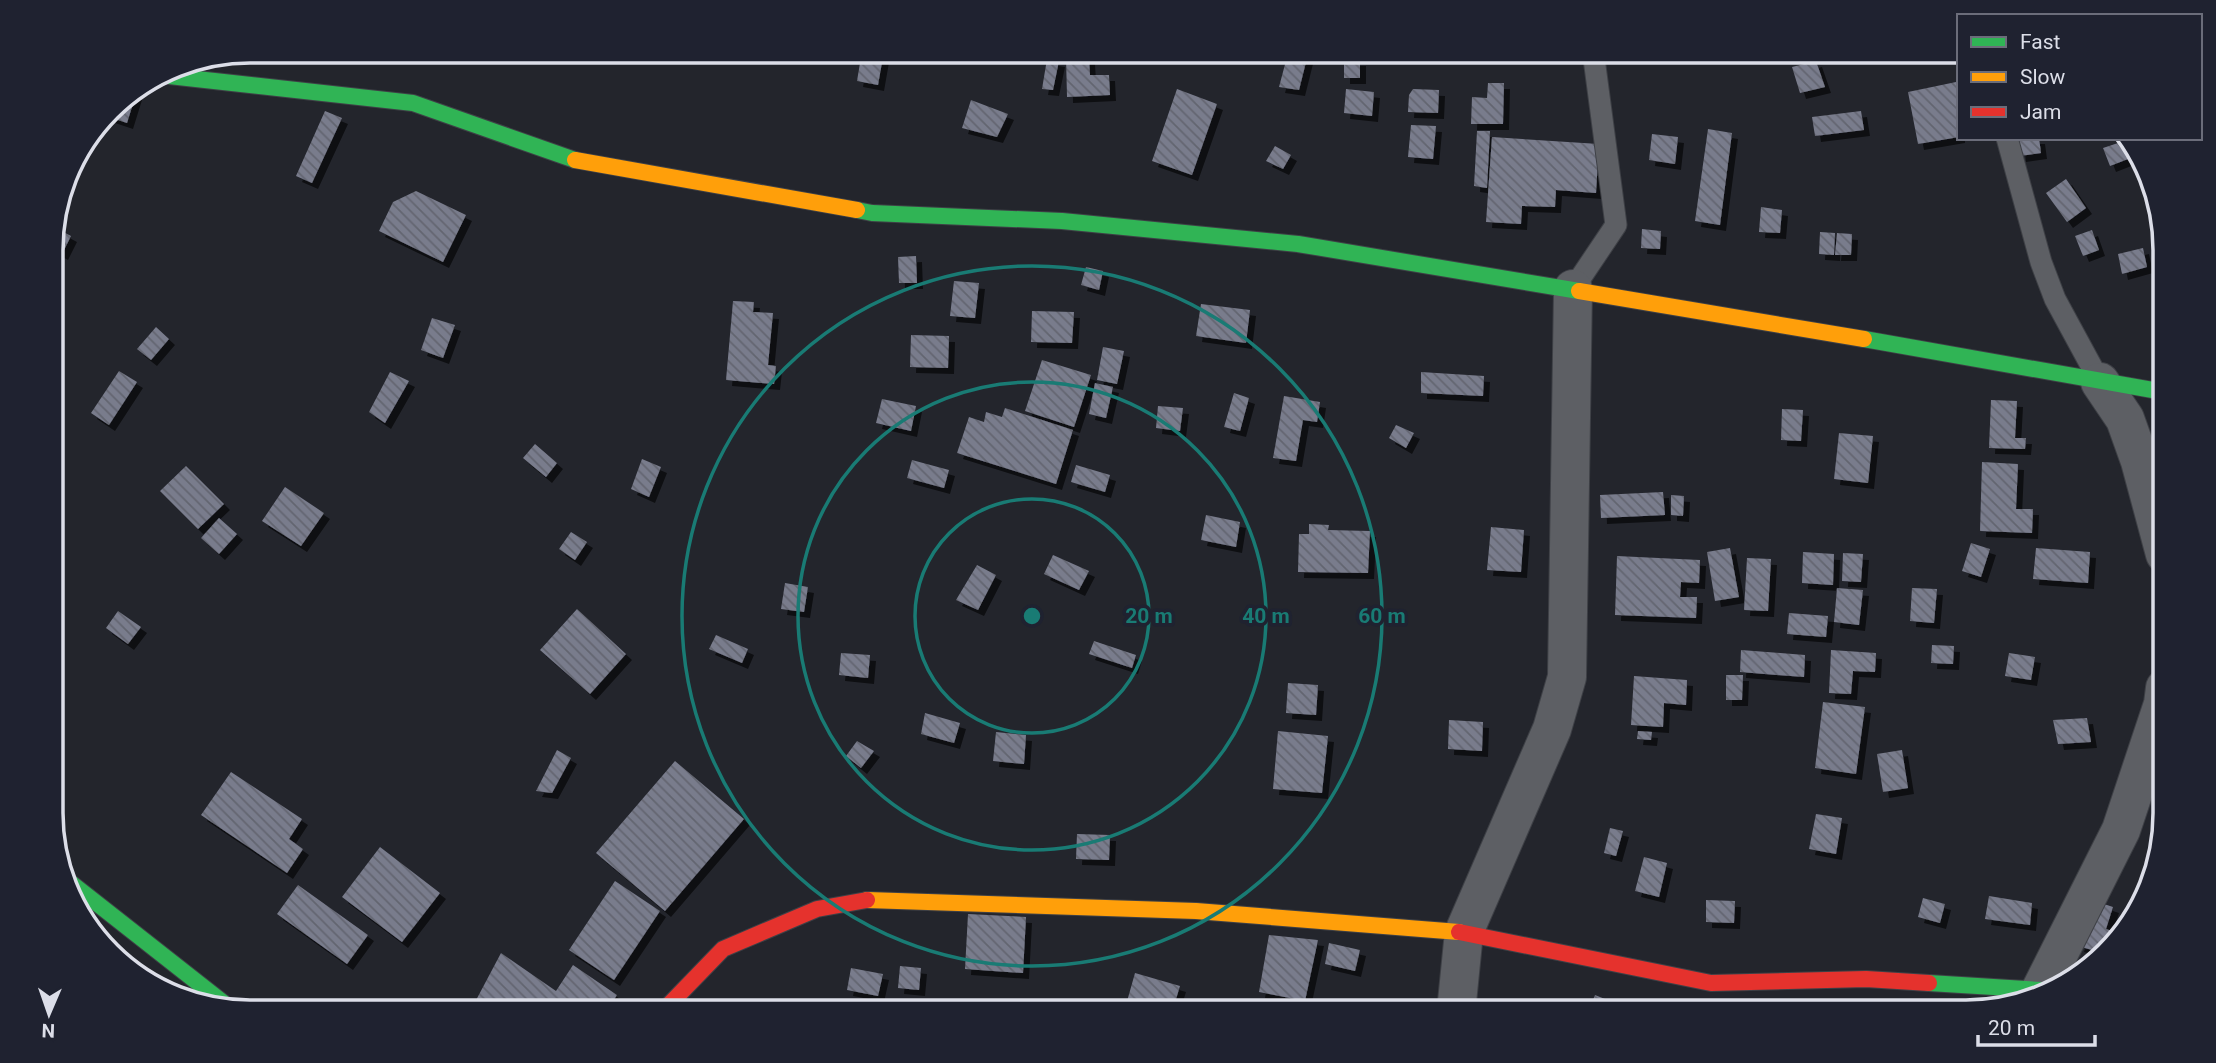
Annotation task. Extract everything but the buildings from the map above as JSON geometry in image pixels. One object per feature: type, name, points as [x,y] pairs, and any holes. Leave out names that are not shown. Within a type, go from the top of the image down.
[{"type":"street","points":[[179,77],[413,103],[572,160],[872,213],[1062,220],[1298,244],[2153,390]]},
{"type":"street","points":[[1456,1000],[1464,933],[1552,729],[1567,677],[1573,289]]},
{"type":"street","points":[[2100,382],[2125,419],[2153,509]]},
{"type":"street","points":[[2045,982],[2121,830],[2153,732]]},
{"type":"street","points":[[80,890],[215,996]]},
{"type":"street","points":[[674,1000],[723,949],[817,909],[873,899],[1196,912],[1464,933],[1711,983],[1866,979],[2028,989]]},
{"type":"lane","points":[[1573,289],[1616,225],[1596,63]]},
{"type":"lane","points":[[2008,140],[2040,262],[2055,299],[2100,382]]},
{"type":"traffic: fast","points":[[179,77],[413,103],[575,160]]},
{"type":"traffic: fast","points":[[857,210],[872,213],[1062,221],[1298,244],[1579,291]]},
{"type":"traffic: fast","points":[[1864,339],[2153,390]]},
{"type":"traffic: fast","points":[[80,890],[215,996]]},
{"type":"traffic: fast","points":[[1929,983],[2028,989]]},
{"type":"traffic: slow","points":[[575,160],[857,210]]},
{"type":"traffic: slow","points":[[1579,291],[1864,339]]},
{"type":"traffic: slow","points":[[867,900],[1196,911],[1459,932]]},
{"type":"traffic: jam","points":[[674,1000],[723,949],[817,909],[867,900]]},
{"type":"traffic: jam","points":[[1459,932],[1711,983],[1866,979],[1929,983]]}]
